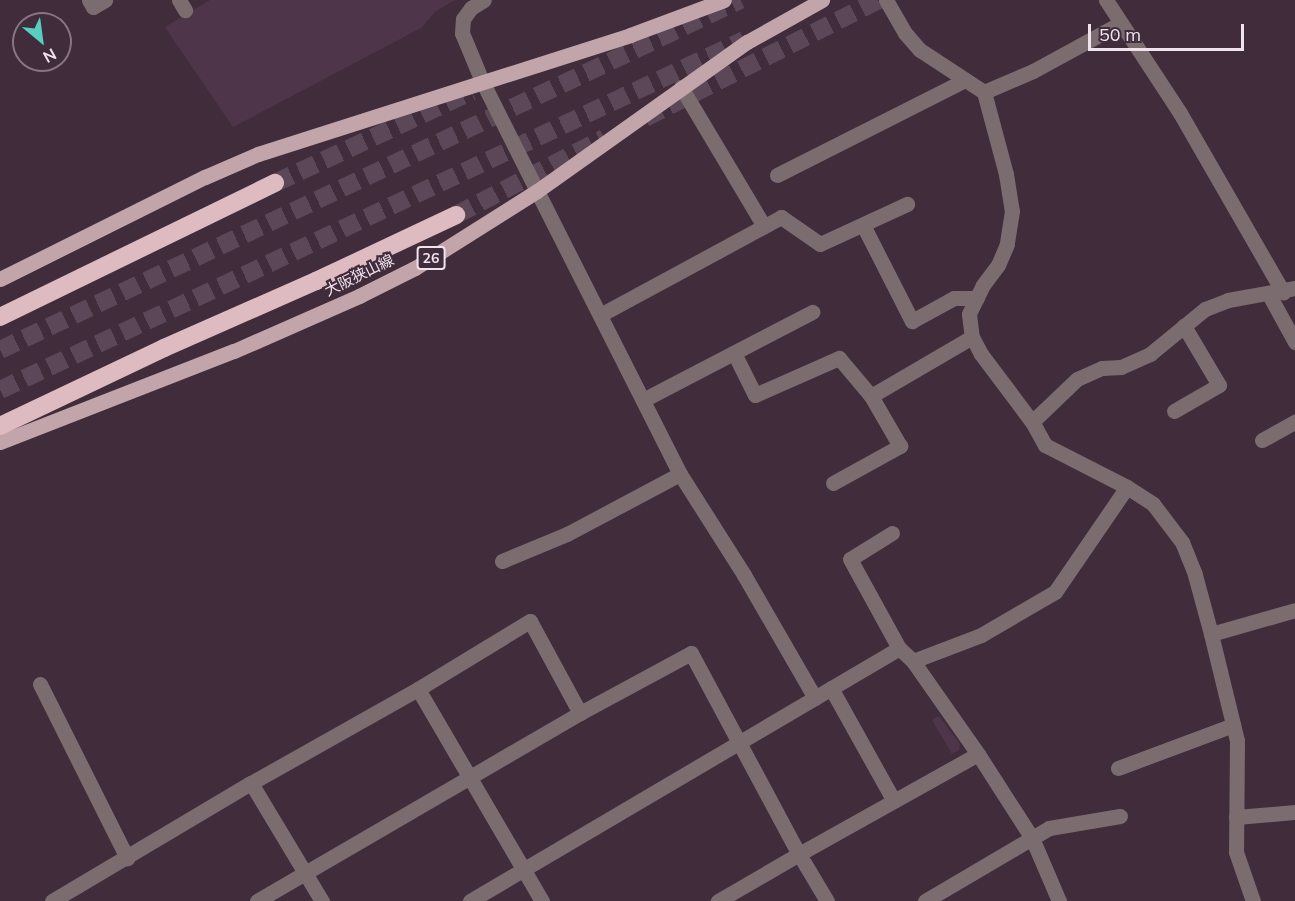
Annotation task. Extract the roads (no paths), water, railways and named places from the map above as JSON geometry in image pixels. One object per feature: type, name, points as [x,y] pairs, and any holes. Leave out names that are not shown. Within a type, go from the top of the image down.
[{"type":"highway","points":[[0,316],[275,183]]},
{"type":"highway","points":[[0,426],[174,343],[325,277],[456,215]]},
{"type":"main road","points":[[0,279],[205,177],[258,154],[630,35],[724,0]]},
{"type":"main road","name":"大阪狭山線","points":[[0,442],[234,351],[360,296],[468,237],[537,191],[747,42],[822,0]]},
{"type":"street","points":[[89,0],[93,7],[105,0]]},
{"type":"street","points":[[484,0],[471,8],[463,19],[462,33],[482,81],[680,474],[744,575],[815,698]]},
{"type":"street","points":[[886,0],[905,33],[920,50],[984,92],[1006,174],[1012,211],[1006,244],[999,265],[982,285],[969,314],[972,337],[981,354],[1032,422],[1044,445],[1153,504],[1182,542],[1195,575],[1237,741],[1236,852],[1253,901]]},
{"type":"street","points":[[1032,422],[1077,379],[1102,368],[1121,367],[1150,354],[1205,309],[1228,300],[1289,290],[1180,113],[1106,0]]},
{"type":"street","points":[[984,92],[1033,71],[1121,23]]},
{"type":"street","points":[[777,175],[964,80]]},
{"type":"street","points":[[681,87],[764,226]]},
{"type":"street","points":[[600,315],[781,217],[820,244],[907,204]]},
{"type":"street","points":[[863,225],[912,321],[954,298],[977,297]]},
{"type":"street","points":[[1268,293],[1295,342]]},
{"type":"street","points":[[643,400],[812,312]]},
{"type":"street","points":[[1174,411],[1219,385],[1184,326]]},
{"type":"street","points":[[871,396],[972,337]]},
{"type":"street","points":[[734,353],[754,395],[839,358],[871,396],[900,446],[833,483]]},
{"type":"street","points":[[1262,440],[1295,422]]},
{"type":"street","points":[[502,561],[567,534],[680,474]]},
{"type":"street","points":[[913,661],[981,634],[1055,592],[1126,488]]},
{"type":"street","points":[[892,533],[850,559],[899,648],[913,661],[978,754],[1032,838],[1059,901]]},
{"type":"street","points":[[1211,634],[1295,610]]},
{"type":"street","points":[[52,901],[251,783],[418,689],[530,621],[580,713]]},
{"type":"street","points":[[470,901],[899,648]]},
{"type":"street","points":[[258,901],[580,713],[691,653],[827,901]]},
{"type":"street","points":[[40,684],[128,858]]},
{"type":"street","points":[[831,688],[894,801]]},
{"type":"street","points":[[418,689],[542,901]]},
{"type":"street","points":[[1118,768],[1233,725]]},
{"type":"street","points":[[718,901],[978,754]]},
{"type":"street","points":[[251,783],[322,901]]},
{"type":"street","points":[[1236,817],[1295,812]]},
{"type":"street","points":[[925,901],[1049,828],[1120,816]]},
{"type":"tunnel","points":[[0,350],[740,0]]},
{"type":"tunnel","points":[[645,118],[879,0]]},
{"type":"tunnel","points":[[0,390],[744,40]]},
{"type":"tunnel","points":[[275,183],[472,91]]},
{"type":"tunnel","points":[[456,215],[604,138]]}]
